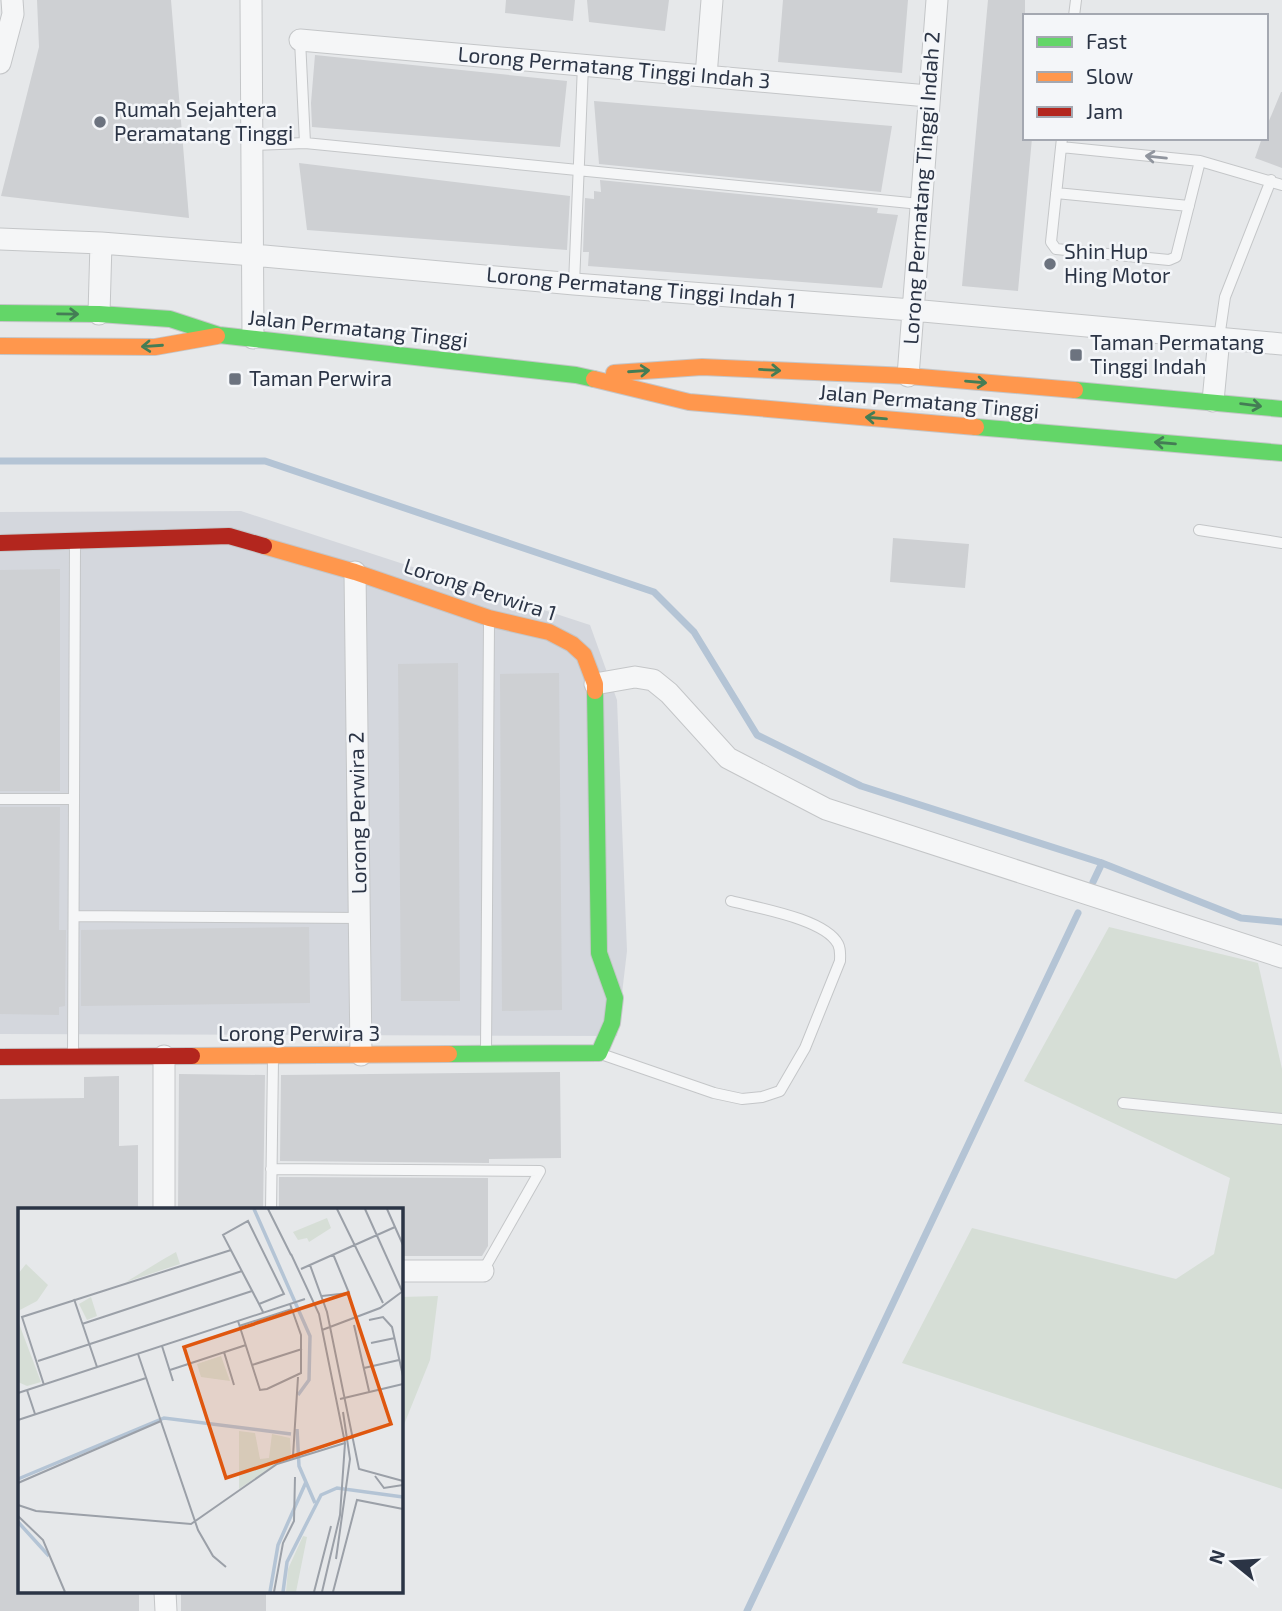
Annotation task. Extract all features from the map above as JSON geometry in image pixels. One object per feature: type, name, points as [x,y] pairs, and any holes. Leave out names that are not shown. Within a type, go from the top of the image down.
[{"type":"main road","name":"Jalan Permatang Tinggi","points":[[0,313],[99,314],[170,319],[219,335],[576,375],[689,402],[1282,453]]},
{"type":"main road","name":"Jalan Permatang Tinggi","points":[[0,346],[155,347],[219,335]]},
{"type":"main road","name":"Jalan Permatang Tinggi","points":[[576,375],[702,367],[912,390],[1213,401],[1282,409]]},
{"type":"main road","points":[[912,390],[925,415],[944,424]]},
{"type":"main road","name":"Lorong Perwira 1","points":[[0,543],[229,536],[355,572],[489,618],[549,632],[572,644],[584,655],[595,684],[599,953],[615,998],[612,1023],[599,1054]]},
{"type":"main road","name":"Lorong Perwira 3","points":[[0,1057],[599,1054]]},
{"type":"street","points":[[0,63],[13,14],[12,0]]},
{"type":"street","points":[[251,0],[253,338]]},
{"type":"street","points":[[706,76],[712,0]]},
{"type":"street","name":"Lorong Permatang Tinggi Indah 2","points":[[912,390],[912,310],[937,0]]},
{"type":"street","name":"Lorong Permatang Tinggi Indah 3","points":[[300,40],[928,96]]},
{"type":"street","name":"Lorong Permatang Tinggi Indah 1","points":[[0,239],[101,243],[253,255],[1282,344]]},
{"type":"street","points":[[99,314],[101,243]]},
{"type":"street","points":[[1213,401],[1219,338]]},
{"type":"street","name":"Lorong Perwira 2","points":[[355,572],[361,1055]]},
{"type":"street","points":[[595,684],[635,677],[653,680],[669,693],[728,758],[826,808],[1282,957]]},
{"type":"street","points":[[164,1056],[164,1208]]},
{"type":"street","points":[[402,1271],[483,1271]]},
{"type":"lane","points":[[300,40],[305,144]]},
{"type":"lane","points":[[574,284],[583,65]]},
{"type":"lane","points":[[1200,161],[1176,257],[1169,260],[1069,251],[1056,249],[1051,242],[1062,143],[1200,161],[1282,185]]},
{"type":"lane","points":[[252,145],[305,144],[920,204]]},
{"type":"lane","points":[[1219,338],[1225,298],[1271,180]]},
{"type":"lane","points":[[1056,193],[1189,206]]},
{"type":"lane","points":[[1199,530],[1282,543]]},
{"type":"lane","points":[[73,1057],[75,541]]},
{"type":"lane","points":[[486,1054],[489,618]]},
{"type":"lane","points":[[0,800],[74,799]]},
{"type":"lane","points":[[599,1054],[723,1095],[752,1098],[780,1091],[805,1048],[840,961],[841,950],[837,941],[808,923],[731,901]]},
{"type":"lane","points":[[74,916],[359,918]]},
{"type":"lane","points":[[271,1208],[273,1055]]},
{"type":"lane","points":[[1123,1102],[1282,1119]]},
{"type":"lane","points":[[271,1169],[540,1171],[483,1271]]},
{"type":"shaded area","points":[[241,511],[590,625],[617,700],[627,951],[617,1036],[0,1034],[0,512]]},
{"type":"shaded area","points":[[1109,927],[1258,963],[1282,1069],[1282,1489],[902,1363],[972,1228],[1176,1279],[1214,1254],[1230,1178],[1024,1081]]},
{"type":"shaded area","points":[[438,1296],[430,1360],[402,1430],[402,1297]]},
{"type":"building","name":"Rumah Sejahtera Peramatang Tinggi","points":[[37,0],[171,0],[189,218],[1,196],[39,47]]},
{"type":"building","points":[[506,0],[575,0],[573,21],[505,13]]},
{"type":"building","points":[[587,0],[669,0],[665,31],[589,22]]},
{"type":"building","points":[[783,0],[908,0],[902,73],[778,62]]},
{"type":"building","points":[[988,0],[1025,0],[1023,140],[1032,140],[1018,291],[962,286]]},
{"type":"building","points":[[315,55],[567,81],[560,147],[312,127]]},
{"type":"building","points":[[1282,92],[1282,168],[1255,158],[1261,140],[1268,140],[1268,123]]},
{"type":"building","points":[[594,101],[892,126],[881,192],[599,164]]},
{"type":"building","points":[[299,163],[570,196],[567,250],[307,230]]},
{"type":"building","points":[[600,180],[878,208],[877,213],[898,215],[882,288],[588,266],[589,252],[583,252],[585,198],[594,199],[594,191],[601,192]]},
{"type":"building","points":[[893,538],[969,544],[965,588],[890,582]]},
{"type":"building","points":[[60,569],[60,791],[0,791],[0,570]]},
{"type":"building","points":[[458,663],[460,1001],[401,1001],[398,664]]},
{"type":"building","points":[[559,673],[562,1010],[502,1011],[500,674]]},
{"type":"building","points":[[0,807],[60,807],[59,930],[66,930],[65,1006],[59,1007],[59,1015],[0,1014]]},
{"type":"building","points":[[309,927],[310,1003],[81,1006],[81,930]]},
{"type":"building","points":[[560,1072],[561,1158],[489,1159],[489,1163],[280,1161],[281,1075]]},
{"type":"building","points":[[179,1074],[265,1075],[263,1208],[178,1208]]},
{"type":"building","points":[[119,1076],[119,1146],[138,1145],[138,1208],[18,1208],[18,1594],[139,1594],[139,1611],[0,1611],[0,1099],[84,1098],[84,1077]]},
{"type":"building","points":[[279,1177],[488,1178],[488,1246],[482,1256],[402,1256],[402,1208],[279,1208]]},
{"type":"building","points":[[181,1594],[266,1594],[266,1611],[181,1611]]},
{"type":"waterway","points":[[0,461],[265,461],[654,592],[694,632],[757,735],[861,786],[1102,863],[1241,918],[1282,922]]},
{"type":"waterway","points":[[1093,882],[1102,863]]},
{"type":"waterway","points":[[747,1611],[1078,913]]},
{"type":"traffic: fast","points":[[0,313],[99,314],[170,319],[219,335],[594,379]]},
{"type":"traffic: fast","points":[[1075,390],[1282,409]]},
{"type":"traffic: fast","points":[[976,427],[1282,453]]},
{"type":"traffic: fast","points":[[449,1054],[599,1053],[612,1023],[615,998],[599,953],[595,691]]},
{"type":"traffic: slow","points":[[0,346],[155,347],[217,336]]},
{"type":"traffic: slow","points":[[614,373],[702,367],[908,376],[1075,390]]},
{"type":"traffic: slow","points":[[594,379],[689,402],[976,427]]},
{"type":"traffic: slow","points":[[264,546],[355,572],[489,618],[549,632],[572,644],[584,655],[595,691]]},
{"type":"traffic: slow","points":[[192,1056],[449,1054]]},
{"type":"traffic: jam","points":[[0,543],[229,536],[264,546]]},
{"type":"traffic: jam","points":[[0,1057],[192,1056]]},
{"type":"place","name":"Rumah Sejahtera Peramatang Tinggi","points":[[100,122]]},
{"type":"place","name":"Shin Hup Hing Motor","points":[[1050,264]]},
{"type":"place","name":"Taman Permatang Tinggi Indah","points":[[1076,355]]},
{"type":"place","name":"Taman Perwira","points":[[235,379]]}]
